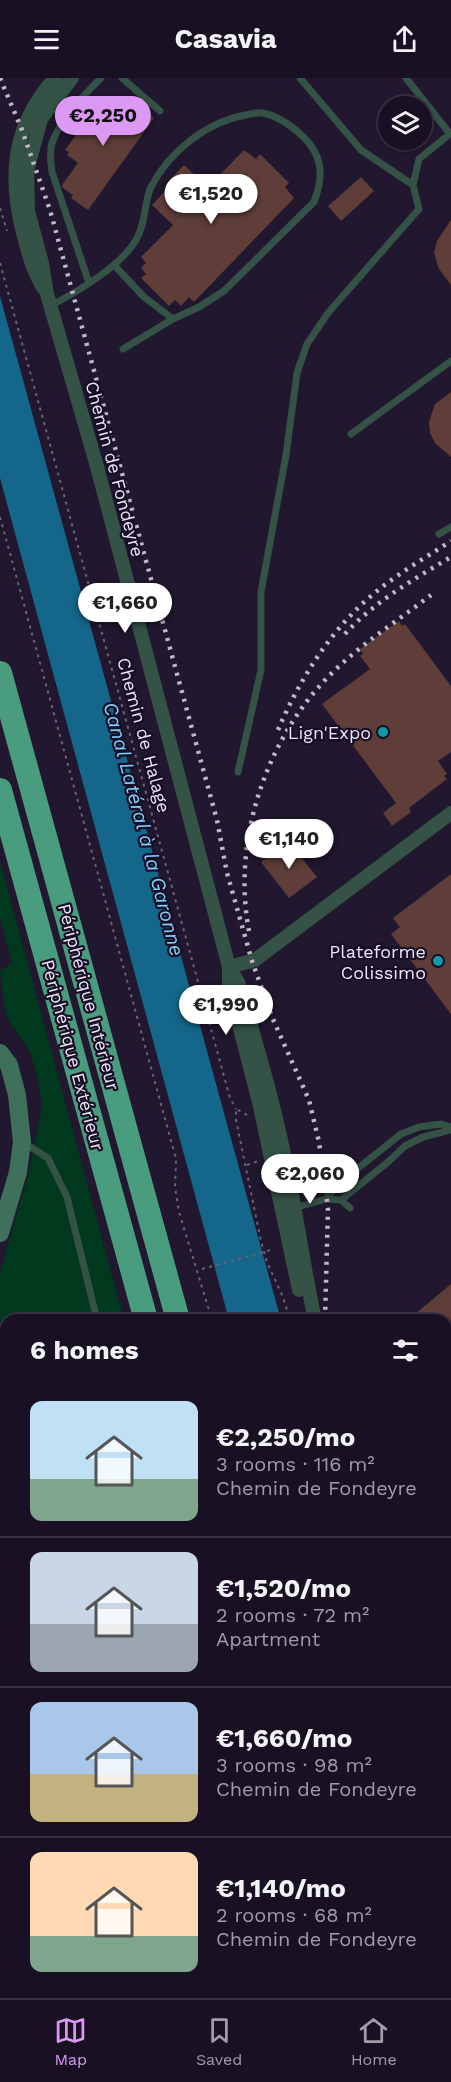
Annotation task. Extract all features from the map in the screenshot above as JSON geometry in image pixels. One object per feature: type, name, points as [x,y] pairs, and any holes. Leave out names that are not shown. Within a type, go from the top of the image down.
[{"type":"highway","name":"Périphérique Intérieur","points":[[0,673],[176,1314]]},
{"type":"highway","name":"Périphérique Extérieur","points":[[0,790],[144,1314]]},
{"type":"street","name":"Chemin de Fondeyre","points":[[49,300],[32,267],[16,205],[14,169],[22,130],[32,107],[55,78]]},
{"type":"street","name":"Chemin de Fondeyre","points":[[72,78],[41,118],[27,171],[28,212],[49,300],[99,475],[230,967],[229,986],[258,1102],[289,1210],[314,1314]]},
{"type":"street","points":[[230,967],[255,960],[451,813]]},
{"type":"street","points":[[0,1053],[9,1065],[17,1095],[22,1142],[18,1172],[0,1233]]},
{"type":"street","name":"Chemin de Fondeyre","points":[[289,1210],[305,1314]]},
{"type":"lane","points":[[89,283],[52,172],[51,160],[52,144],[74,106],[101,78]]},
{"type":"lane","points":[[122,78],[160,111]]},
{"type":"lane","points":[[300,78],[361,150],[413,184]]},
{"type":"lane","points":[[238,772],[261,670],[261,592],[286,455],[297,373],[307,344],[328,313],[418,209],[413,184],[419,159],[451,133],[406,78]]},
{"type":"lane","points":[[49,300],[73,294],[114,265],[136,240],[146,213],[150,189],[172,157],[196,135],[232,117],[261,112],[279,118],[308,141],[316,155],[321,173],[314,202],[224,291],[123,349]]},
{"type":"lane","points":[[114,265],[144,297],[173,319]]},
{"type":"lane","points":[[351,434],[451,361]]},
{"type":"lane","points":[[439,534],[451,527]]},
{"type":"lane","points":[[326,1199],[337,1185],[401,1134],[418,1127],[441,1124],[451,1129]]},
{"type":"lane","points":[[341,1200],[405,1146],[423,1137],[451,1129]]},
{"type":"lane","points":[[22,1142],[48,1158],[67,1197],[96,1314]]},
{"type":"lane","points":[[289,1210],[326,1199],[341,1200],[350,1208]]},
{"type":"path","name":"Chemin de Halage","points":[[0,263],[230,1098],[236,1109],[236,1120],[267,1262],[288,1314]]},
{"type":"path","points":[[0,517],[176,1160],[175,1187],[179,1212],[210,1314]]},
{"type":"path","points":[[236,1109],[248,1116]]},
{"type":"path","points":[[247,1165],[261,1161]]},
{"type":"path","points":[[198,1270],[274,1249],[278,1245]]},
{"type":"green space","points":[[0,861],[122,1314],[0,1314],[0,1273],[29,1172],[42,1107],[38,1080],[30,1052],[10,1023],[5,1009],[0,971],[12,963],[0,919]]},
{"type":"water","name":"Canal Latéral à la Garonne","points":[[0,296],[279,1314],[227,1314],[0,478]]},
{"type":"building","points":[[104,96],[118,106],[125,97],[154,118],[88,210],[71,198],[73,195],[63,188],[62,185],[78,163],[67,155],[69,152],[65,150]]},
{"type":"building","points":[[244,150],[256,159],[260,154],[289,183],[285,187],[294,198],[194,302],[189,297],[181,306],[175,300],[169,306],[141,278],[146,274],[141,268],[146,263],[141,257],[173,225],[152,205],[168,188],[167,183],[184,165],[208,187]]},
{"type":"building","points":[[361,177],[374,191],[341,221],[328,206]]},
{"type":"building","points":[[451,220],[451,285],[439,269],[434,253],[437,241]]},
{"type":"building","points":[[451,392],[451,457],[435,443],[430,433],[429,422],[435,404]]},
{"type":"building","points":[[399,621],[402,626],[405,624],[451,686],[451,752],[438,761],[447,774],[444,776],[447,779],[409,808],[411,812],[392,826],[383,813],[396,803],[322,704],[370,669],[360,656],[363,654],[360,649]]},
{"type":"building","points":[[288,841],[317,877],[289,898],[261,862]]},
{"type":"building","name":"Plateforme Colissimo","points":[[451,874],[451,1014],[391,934],[400,927],[393,918]]},
{"type":"building","points":[[451,1284],[451,1314],[415,1314]]},
{"type":"railway","points":[[0,78],[22,130],[50,210],[217,820],[227,873],[252,961],[272,1017],[309,1100],[319,1142],[328,1208],[325,1314]]},
{"type":"railway","points":[[278,730],[297,690],[321,652],[349,617],[390,581],[451,541]]},
{"type":"railway","points":[[345,634],[382,601],[451,557]]},
{"type":"railway","points":[[249,931],[245,897],[245,863],[250,829],[258,795],[286,732],[305,704],[339,666],[431,595]]},
{"type":"place","name":"Lign'Expo","points":[[383,732]]},
{"type":"place","name":"Plateforme Colissimo","points":[[438,961]]}]
